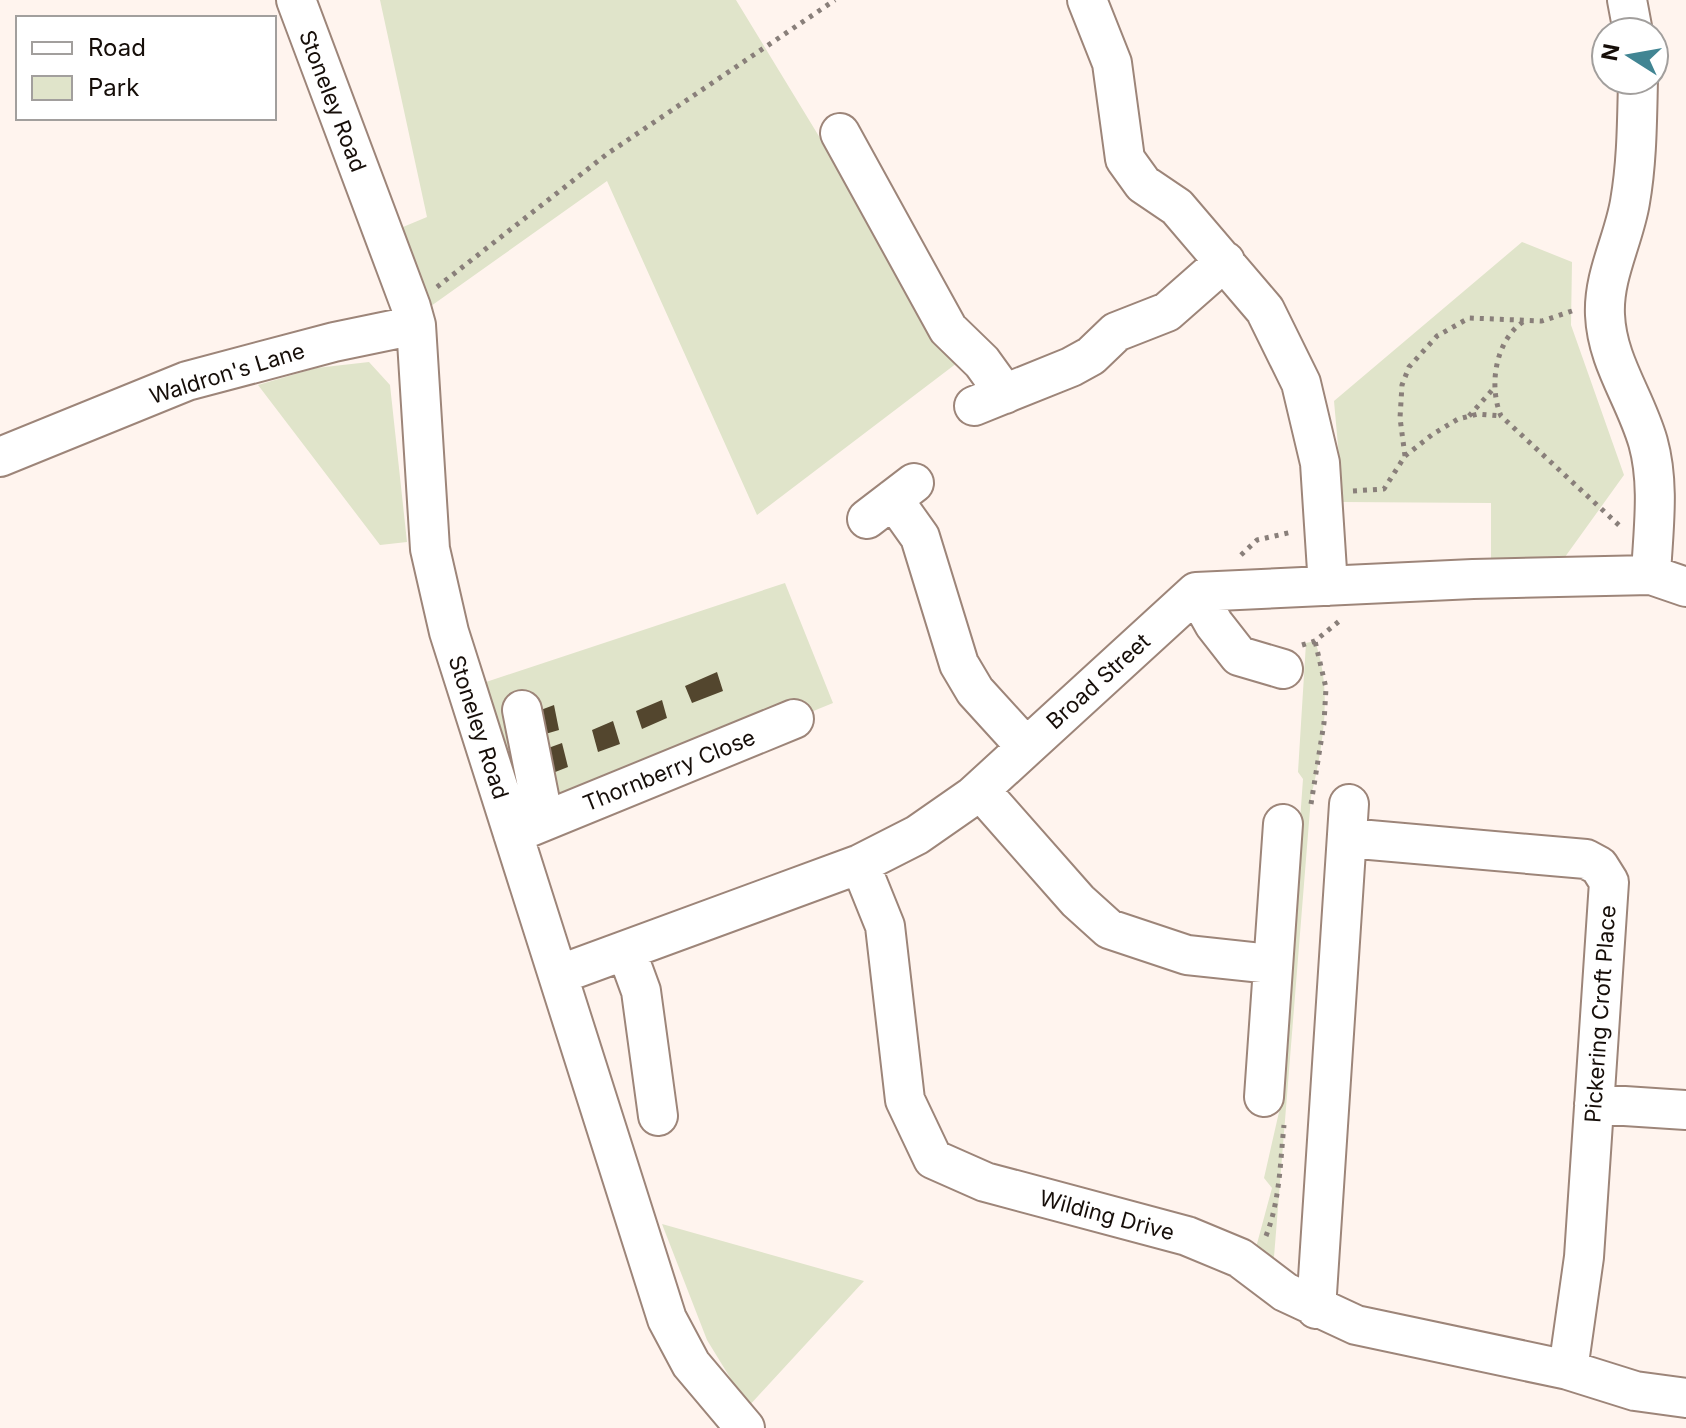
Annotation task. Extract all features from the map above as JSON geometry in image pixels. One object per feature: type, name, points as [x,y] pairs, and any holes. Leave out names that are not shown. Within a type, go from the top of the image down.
[{"type":"street","name":"Stoneley Road","points":[[296,0],[414,316],[430,549],[449,632],[528,827],[558,975],[667,1319],[691,1364],[745,1428]]},
{"type":"street","points":[[1087,0],[1112,63],[1125,159],[1143,184],[1177,207],[1265,310],[1301,383],[1320,463],[1328,586]]},
{"type":"street","points":[[1283,669],[1239,656],[1214,624],[1196,592],[1663,573],[1654,467],[1647,437],[1611,357],[1605,313],[1611,269],[1630,206],[1636,164],[1638,96]]},
{"type":"street","points":[[840,133],[948,329],[982,362],[990,400],[1071,367],[1091,356],[1116,332],[1167,312],[1225,261]]},
{"type":"street","name":"Waldron's Lane","points":[[0,457],[187,381],[334,342],[414,316]]},
{"type":"street","points":[[891,500],[920,537],[959,664],[975,691],[1026,747]]},
{"type":"street","name":"Broad Street","points":[[558,975],[860,864],[917,835],[980,790],[1196,592]]},
{"type":"street","points":[[522,710],[528,827]]},
{"type":"street","name":"Thornberry Close","points":[[528,827],[794,719]]},
{"type":"street","points":[[980,790],[1078,901],[1109,929],[1187,955],[1274,948]]},
{"type":"street","name":"Pickering Croft Place","points":[[1316,1309],[1348,821],[1586,859],[1599,866],[1609,882],[1584,1257],[1568,1370]]},
{"type":"street","points":[[1264,1097],[1283,824]]},
{"type":"street","name":"Wilding Drive","points":[[860,864],[885,926],[905,1100],[933,1159],[985,1182],[1187,1236],[1240,1258],[1285,1292],[1356,1325],[1568,1370],[1635,1391],[1686,1398]]},
{"type":"street","points":[[626,950],[641,991],[658,1116]]},
{"type":"street","points":[[1594,1104],[1686,1110]]},
{"type":"path","points":[[414,316],[607,154],[835,0]]},
{"type":"path","points":[[1405,456],[1400,418],[1402,385],[1420,351],[1452,325],[1469,318],[1489,316],[1523,322],[1542,321],[1571,312],[1611,269]]},
{"type":"path","points":[[1523,322],[1505,339],[1495,386],[1501,416],[1663,573]]},
{"type":"path","points":[[1322,491],[1384,489],[1405,456],[1433,434],[1468,417],[1495,386]]},
{"type":"path","points":[[1468,417],[1501,416]]},
{"type":"green space","points":[[380,0],[736,0],[957,363],[757,515],[607,181],[431,306],[417,275],[403,227],[427,217]]},
{"type":"green space","points":[[1522,242],[1572,262],[1571,325],[1624,475],[1565,557],[1491,559],[1491,503],[1343,502],[1334,401]]},
{"type":"green space","points":[[369,362],[390,385],[407,542],[380,545],[258,385],[316,368]]},
{"type":"green space","points":[[785,583],[833,703],[513,834],[480,684]]},
{"type":"green space","points":[[1315,641],[1324,680],[1324,719],[1311,797],[1272,1282],[1251,1266],[1272,1188],[1264,1178],[1279,1112],[1303,779],[1298,772],[1306,643]]},
{"type":"green space","points":[[662,1224],[864,1281],[748,1407],[707,1340]]},
{"type":"building","points":[[717,672],[723,691],[692,703],[685,686]]},
{"type":"building","points":[[662,700],[667,718],[642,729],[636,711]]},
{"type":"building","points":[[554,705],[559,730],[535,737],[530,714]]},
{"type":"building","points":[[613,721],[620,744],[598,752],[592,730]]},
{"type":"building","points":[[562,743],[568,767],[545,776],[540,751]]}]
